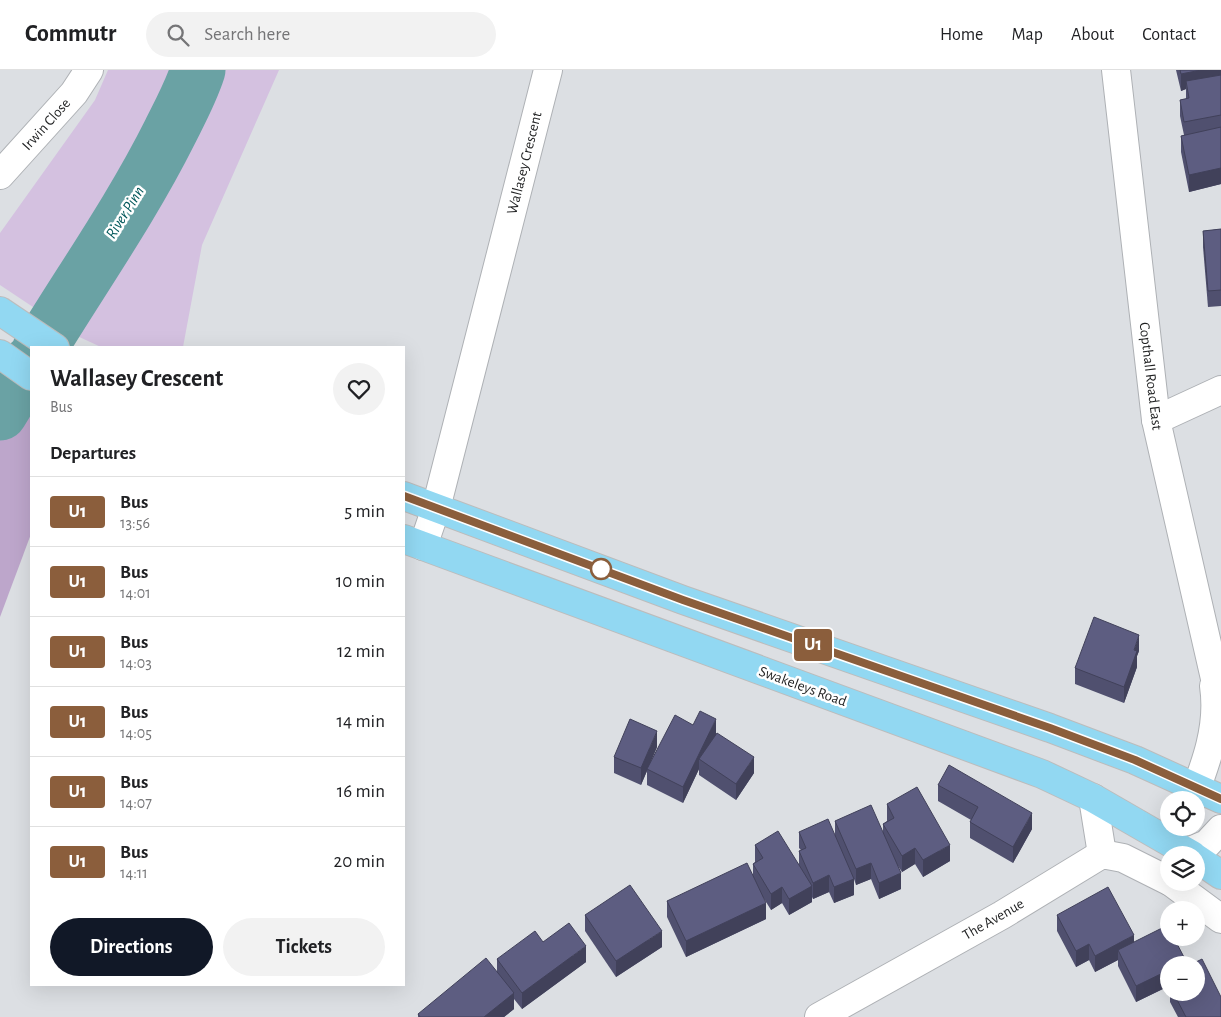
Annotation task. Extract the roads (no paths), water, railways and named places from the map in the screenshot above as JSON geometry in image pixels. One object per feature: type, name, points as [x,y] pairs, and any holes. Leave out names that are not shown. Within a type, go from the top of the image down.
[{"type":"main road","points":[[3,313],[52,346]]},
{"type":"main road","points":[[0,354],[30,375]]},
{"type":"main road","points":[[405,496],[693,603],[1050,728],[1135,760],[1190,791]]},
{"type":"main road","name":"Swakeleys Road","points":[[413,542],[1042,774],[1093,798],[1183,846]]},
{"type":"main road","points":[[1205,795],[1221,799]]},
{"type":"main road","name":"Swakeleys Road","points":[[1205,862],[1221,875]]},
{"type":"street","name":"Irwin Close","points":[[0,175],[74,93],[88,70]]},
{"type":"street","name":"Wallasey Crescent","points":[[413,542],[436,508],[548,70]]},
{"type":"street","name":"Copthall Road East","points":[[1116,70],[1156,420],[1213,677],[1221,705]]},
{"type":"street","points":[[1156,420],[1221,390]]},
{"type":"street","name":"Copthall Road East","points":[[1195,791],[1213,735],[1216,707],[1213,677]]},
{"type":"street","points":[[1093,798],[1102,854],[1123,858],[1160,876]]},
{"type":"street","points":[[1200,846],[1207,844],[1221,829]]},
{"type":"street","name":"The Avenue","points":[[819,1017],[1002,915],[1102,854]]},
{"type":"street","points":[[1183,891],[1221,919]]},
{"type":"waterway","name":"River Pinn","points":[[41,346],[140,188],[181,109],[198,70]]},
{"type":"waterway","name":"River Pinn","points":[[0,413],[30,364]]}]
